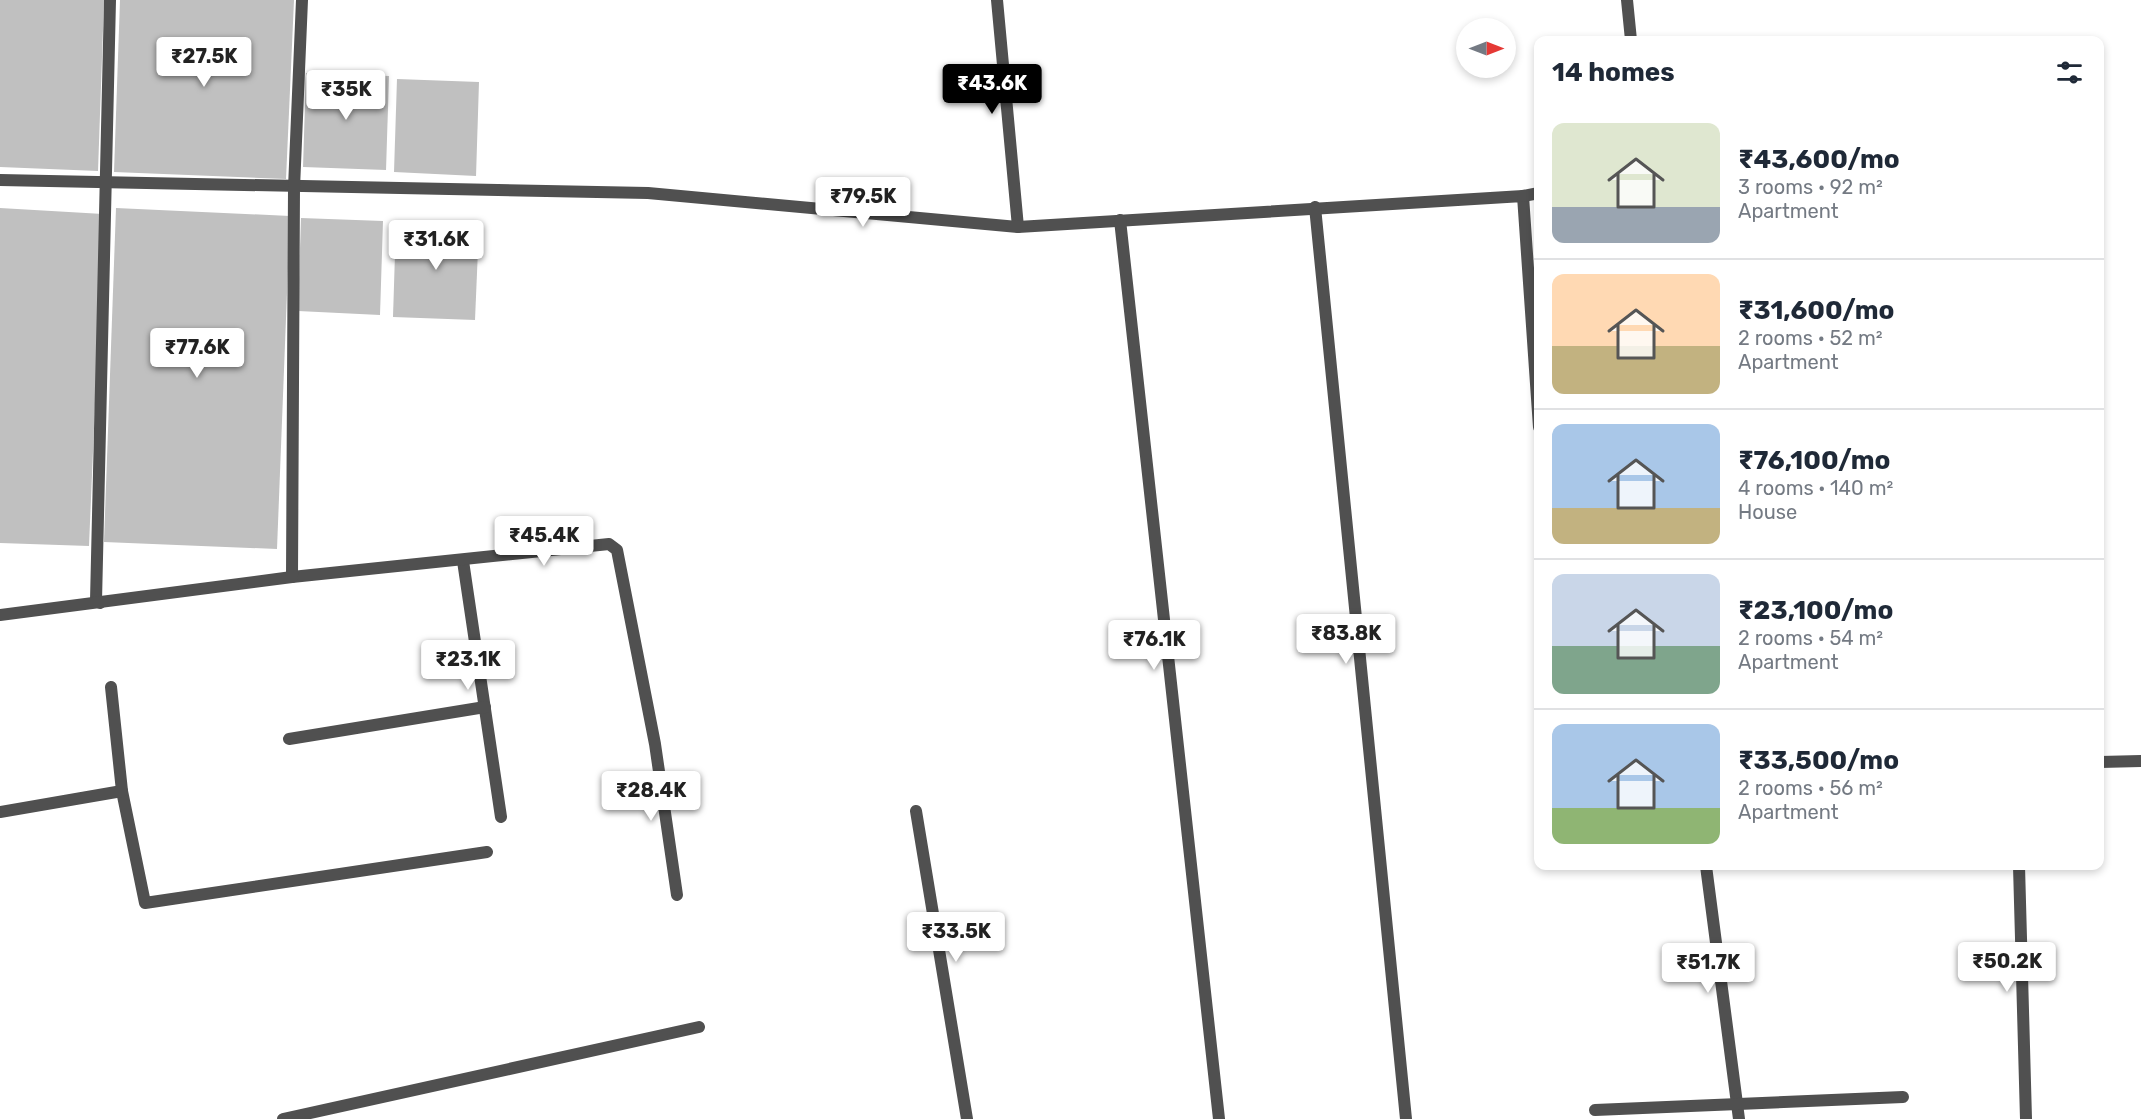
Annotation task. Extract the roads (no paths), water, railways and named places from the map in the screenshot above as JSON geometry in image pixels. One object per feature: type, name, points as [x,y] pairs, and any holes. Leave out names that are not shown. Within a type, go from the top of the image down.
[{"type":"street","points":[[100,603],[96,601],[110,0]]},
{"type":"street","points":[[292,577],[294,188],[302,0]]},
{"type":"street","points":[[997,0],[1018,227]]},
{"type":"street","points":[[1627,0],[1631,36]]},
{"type":"street","points":[[0,180],[294,188],[648,193],[1018,227],[1534,194]]},
{"type":"street","points":[[1523,196],[1534,355]]},
{"type":"street","points":[[1315,207],[1406,1119]]},
{"type":"street","points":[[1120,220],[1219,1119]]},
{"type":"street","points":[[0,615],[292,577],[609,544],[617,550],[655,744],[677,895]]},
{"type":"street","points":[[463,561],[501,816]]},
{"type":"street","points":[[111,687],[122,791],[145,903],[486,852]]},
{"type":"street","points":[[288,740],[485,707]]},
{"type":"street","points":[[2104,762],[2141,761]]},
{"type":"street","points":[[0,812],[122,791]]},
{"type":"street","points":[[916,811],[967,1119]]},
{"type":"street","points":[[1707,870],[1739,1119]]},
{"type":"street","points":[[2019,870],[2026,1119]]},
{"type":"street","points":[[282,1119],[699,1027]]},
{"type":"street","points":[[1595,1110],[1903,1097]]}]
